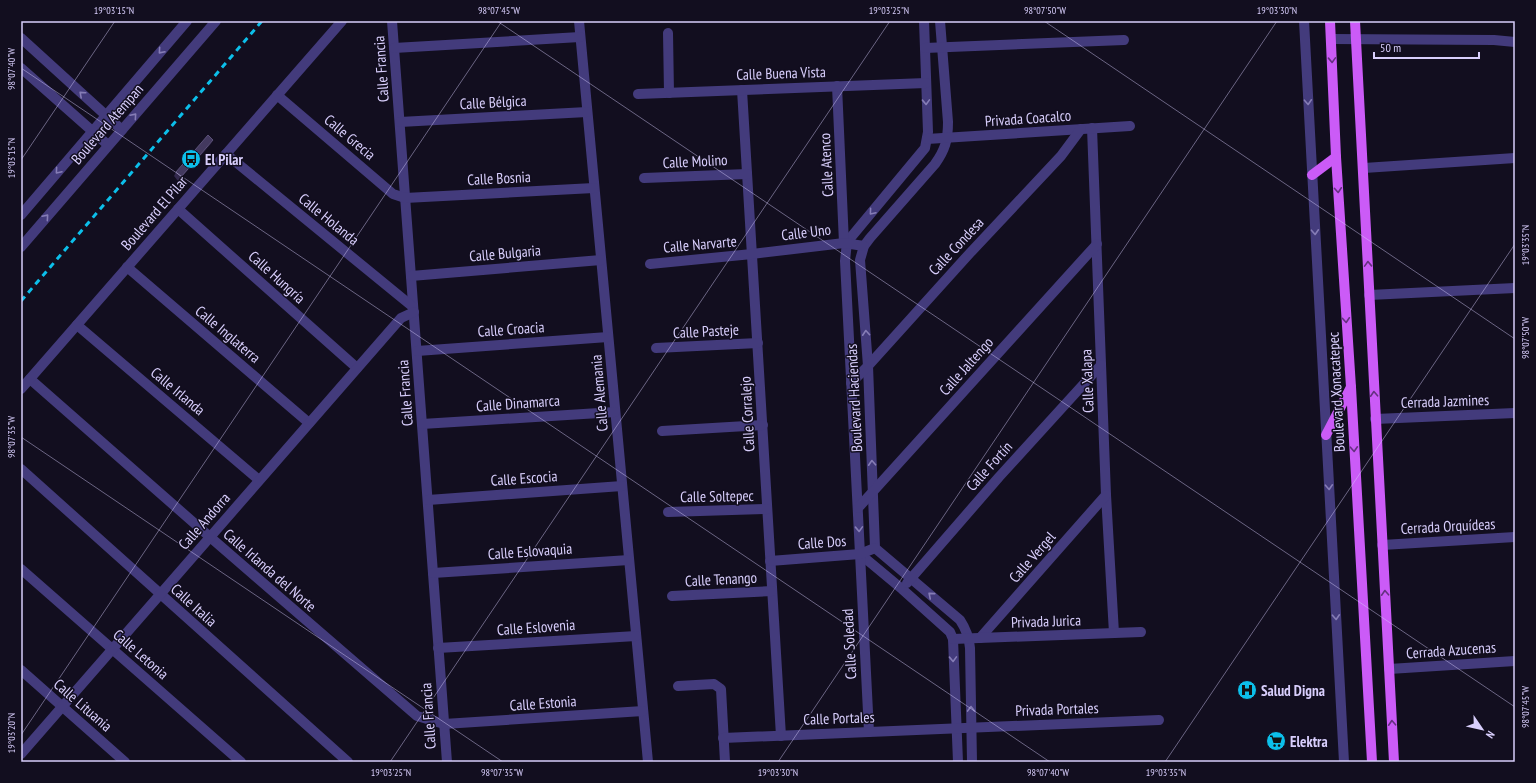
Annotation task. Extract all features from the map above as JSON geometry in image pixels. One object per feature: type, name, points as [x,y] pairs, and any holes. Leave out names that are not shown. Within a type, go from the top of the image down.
[{"type":"main road","name":"Boulevard Xonacatepec","points":[[1330,21],[1336,157],[1351,388],[1372,762]]},
{"type":"main road","points":[[1355,21],[1364,168],[1369,295],[1394,762]]},
{"type":"main road","points":[[1312,175],[1336,157]]},
{"type":"main road","points":[[1326,435],[1351,388]]},
{"type":"street","name":"Boulevard Atempan","points":[[22,212],[187,21]]},
{"type":"street","name":"Boulevard Atempan","points":[[21,247],[216,21]]},
{"type":"street","name":"Boulevard El Pilar","points":[[21,389],[342,21]]},
{"type":"street","name":"Calle Francia","points":[[392,21],[447,762]]},
{"type":"street","name":"Calle Alemania","points":[[579,21],[648,762]]},
{"type":"street","points":[[846,242],[925,148],[927,139],[924,21]]},
{"type":"street","name":"Boulevard Haciendas","points":[[875,548],[868,366],[860,260],[864,246],[935,164],[942,154],[948,138],[940,21]]},
{"type":"street","points":[[1304,21],[1344,762]]},
{"type":"street","points":[[668,33],[669,93]]},
{"type":"street","points":[[394,48],[580,37]]},
{"type":"street","points":[[21,38],[122,130]]},
{"type":"street","points":[[1331,39],[1494,40],[1515,42]]},
{"type":"street","points":[[925,48],[1124,40]]},
{"type":"street","points":[[21,68],[108,145]]},
{"type":"street","name":"Calle Buena Vista","points":[[638,94],[926,83]]},
{"type":"street","name":"Calle Atenco","points":[[837,86],[846,242]]},
{"type":"street","name":"Calle Corralejo","points":[[742,90],[781,736]]},
{"type":"street","name":"Calle Grecia","points":[[277,95],[393,194],[405,198]]},
{"type":"street","name":"Calle Bélgica","points":[[400,122],[587,112]]},
{"type":"street","name":"Privada Coacalco","points":[[927,139],[1130,126]]},
{"type":"street","name":"Calle Xalapa","points":[[1092,128],[1106,495],[1114,633]]},
{"type":"street","name":"Calle Condesa","points":[[851,383],[1061,156],[1081,129]]},
{"type":"street","name":"Calle Holanda","points":[[226,154],[414,310]]},
{"type":"street","points":[[1364,168],[1515,158]]},
{"type":"street","name":"Calle Molino","points":[[644,178],[747,174]]},
{"type":"street","name":"Calle Bosnia","points":[[405,198],[594,188]]},
{"type":"street","name":"Calle Hungría","points":[[178,209],[357,368]]},
{"type":"street","name":"Boulevard Haciendas","points":[[846,242],[845,261],[860,554]]},
{"type":"street","name":"Calle Uno","points":[[752,254],[846,242],[864,246]]},
{"type":"street","name":"Calle Jaltengo","points":[[858,508],[1097,244]]},
{"type":"street","name":"Calle Narvarte","points":[[650,264],[752,254]]},
{"type":"street","name":"Calle Bulgaria","points":[[411,276],[601,260]]},
{"type":"street","name":"Calle Inglaterra","points":[[127,268],[309,423]]},
{"type":"street","points":[[1369,295],[1515,288]]},
{"type":"street","name":"Calle Andorra","points":[[21,754],[401,318],[414,310]]},
{"type":"street","name":"Calle Irlanda","points":[[77,325],[259,480]]},
{"type":"street","name":"Calle Croacia","points":[[417,351],[608,337]]},
{"type":"street","name":"Calle Pasteje","points":[[656,348],[758,343]]},
{"type":"street","name":"Calle Fortín","points":[[902,589],[999,477],[1101,365]]},
{"type":"street","name":"Calle Irlanda del Norte","points":[[30,379],[417,716],[444,724]]},
{"type":"street","name":"Calle Dinamarca","points":[[422,424],[615,412]]},
{"type":"street","name":"Cerrada Jazmines","points":[[1376,419],[1515,414]]},
{"type":"street","points":[[662,431],[763,425]]},
{"type":"street","name":"Calle Italia","points":[[21,469],[348,762]]},
{"type":"street","name":"Calle Escocia","points":[[428,500],[622,486]]},
{"type":"street","name":"Calle Vergel","points":[[980,638],[1106,495]]},
{"type":"street","name":"Calle Soltepec","points":[[668,512],[767,510]]},
{"type":"street","name":"Cerrada Orquídeas","points":[[1382,545],[1515,537]]},
{"type":"street","points":[[875,548],[960,620],[966,629],[969,639],[972,762]]},
{"type":"street","name":"Calle Dos","points":[[770,561],[860,554],[875,548]]},
{"type":"street","points":[[860,554],[950,632],[953,640],[958,762]]},
{"type":"street","name":"Calle Soledad","points":[[860,554],[869,732]]},
{"type":"street","name":"Calle Eslovaquia","points":[[433,573],[629,560]]},
{"type":"street","name":"Calle Letonia","points":[[21,569],[241,762]]},
{"type":"street","name":"Calle Tenango","points":[[672,596],[772,591]]},
{"type":"street","name":"Privada Jurica","points":[[953,640],[1141,632]]},
{"type":"street","name":"Calle Eslovenia","points":[[438,648],[636,636]]},
{"type":"street","name":"Cerrada Azucenas","points":[[1389,669],[1515,661]]},
{"type":"street","name":"Calle Lituania","points":[[21,670],[125,762]]},
{"type":"street","points":[[678,686],[714,684],[721,689],[725,762]]},
{"type":"street","name":"Calle Estonia","points":[[444,724],[643,711]]},
{"type":"street","name":"Privada Portales","points":[[956,728],[1159,720]]},
{"type":"street","name":"Calle Portales","points":[[724,738],[956,728]]},
{"type":"building","points":[[208,135],[213,140],[181,177],[176,172]]},
{"type":"railway","points":[[21,301],[262,21]]},
{"type":"place","name":"El Pilar","points":[[191,159]]},
{"type":"place","name":"Salud Digna","points":[[1247,690]]},
{"type":"place","name":"Elektra","points":[[1276,741]]}]
